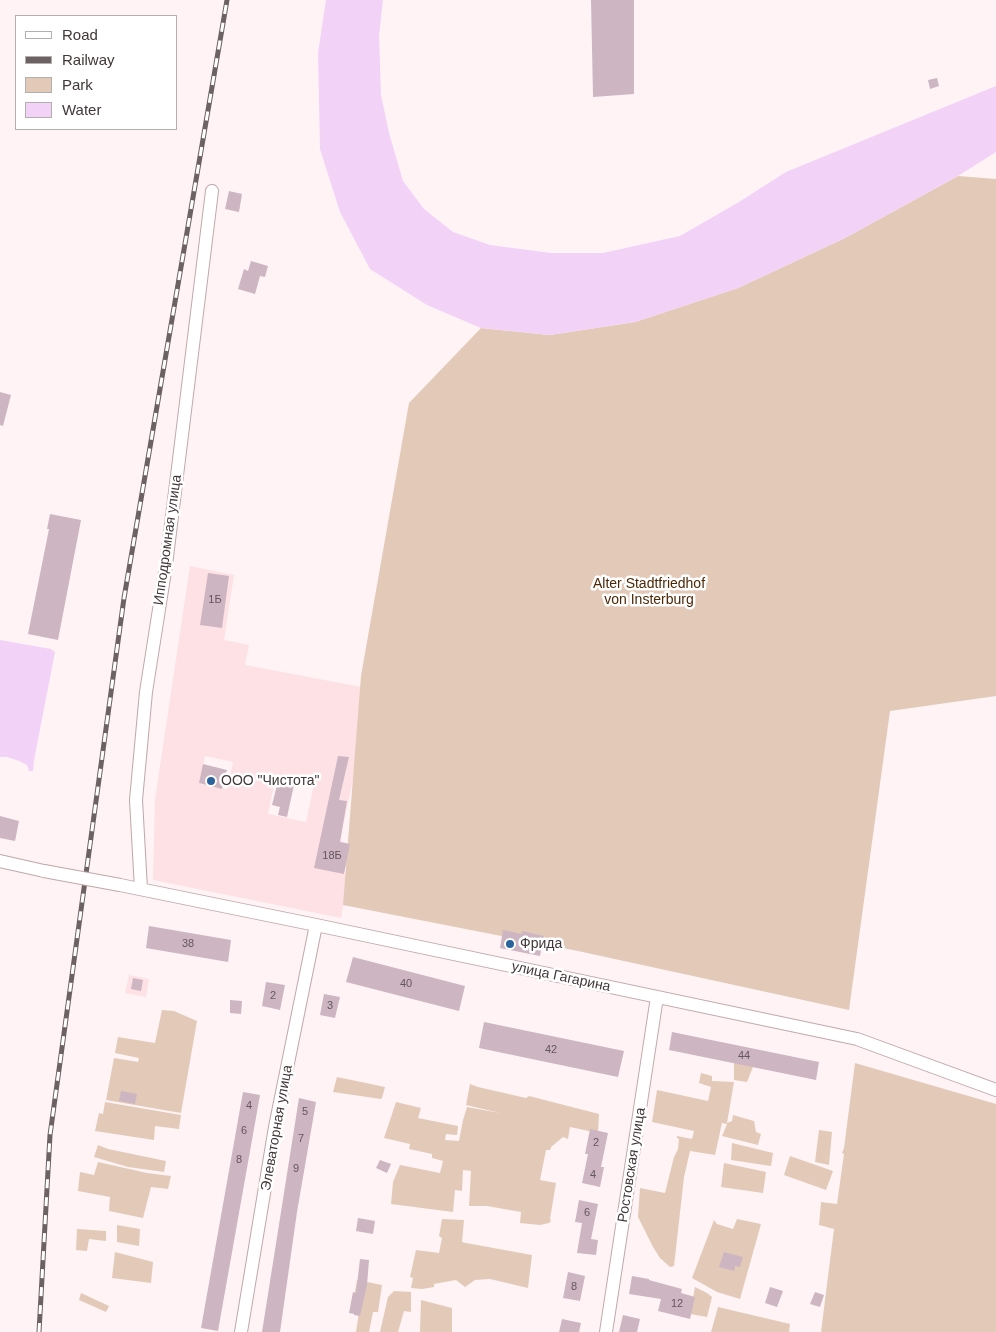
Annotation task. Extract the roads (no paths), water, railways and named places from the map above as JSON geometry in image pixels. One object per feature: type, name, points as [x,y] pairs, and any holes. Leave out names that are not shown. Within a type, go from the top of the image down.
[{"type":"street","name":"Ипподромная улица","points":[[141,889],[136,800],[146,692],[166,565],[212,191]]},
{"type":"street","name":"улица Гагарина","points":[[0,861],[316,925],[857,1039],[996,1090]]},
{"type":"street","name":"Элеваторная улица","points":[[242,1332],[276,1128],[316,925]]},
{"type":"street","name":"Ростовская улица","points":[[606,1332],[658,997]]},
{"type":"water","points":[[326,0],[383,0],[379,36],[381,95],[389,133],[403,181],[424,209],[453,232],[490,245],[551,253],[603,253],[680,236],[786,172],[996,86],[996,152],[958,176],[845,238],[738,288],[635,322],[550,335],[481,328],[427,305],[370,269],[340,212],[320,149],[318,53]]},
{"type":"water","points":[[0,640],[51,649],[55,652],[33,771],[29,771],[27,765],[19,761],[0,756]]},
{"type":"railway","points":[[39,1332],[50,1135],[124,598],[227,0]]},
{"type":"place","name":"ООО \"Чистота\"","points":[[211,781]]},
{"type":"place","name":"Фрида","points":[[510,944]]},
{"type":"park label","name":"Alter Stadtfriedhof von Insterburg","points":[[649,592]]}]
